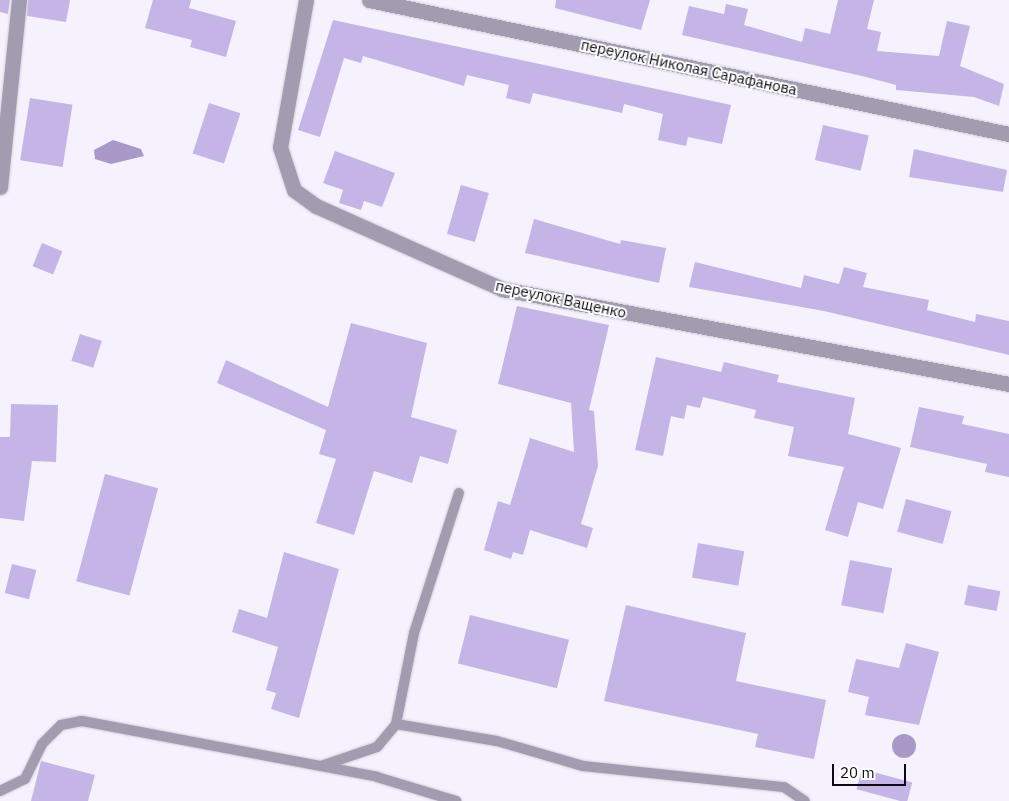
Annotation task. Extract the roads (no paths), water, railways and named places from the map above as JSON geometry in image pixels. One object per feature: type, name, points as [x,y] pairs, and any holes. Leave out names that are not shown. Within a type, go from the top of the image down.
[{"type":"street","points":[[0,187],[19,0]]},
{"type":"street","name":"переулок Ващенко","points":[[306,0],[280,147],[282,164],[294,190],[316,206],[502,289],[1009,384]]},
{"type":"street","name":"переулок Николая Сарафанова","points":[[370,0],[1009,134]]},
{"type":"lane","points":[[319,767],[377,747],[396,724],[414,633],[459,493]]},
{"type":"lane","points":[[0,791],[17,786],[51,733],[71,721],[377,777],[456,801]]},
{"type":"lane","points":[[396,724],[497,741],[583,766],[672,779],[784,787],[805,801]]}]
